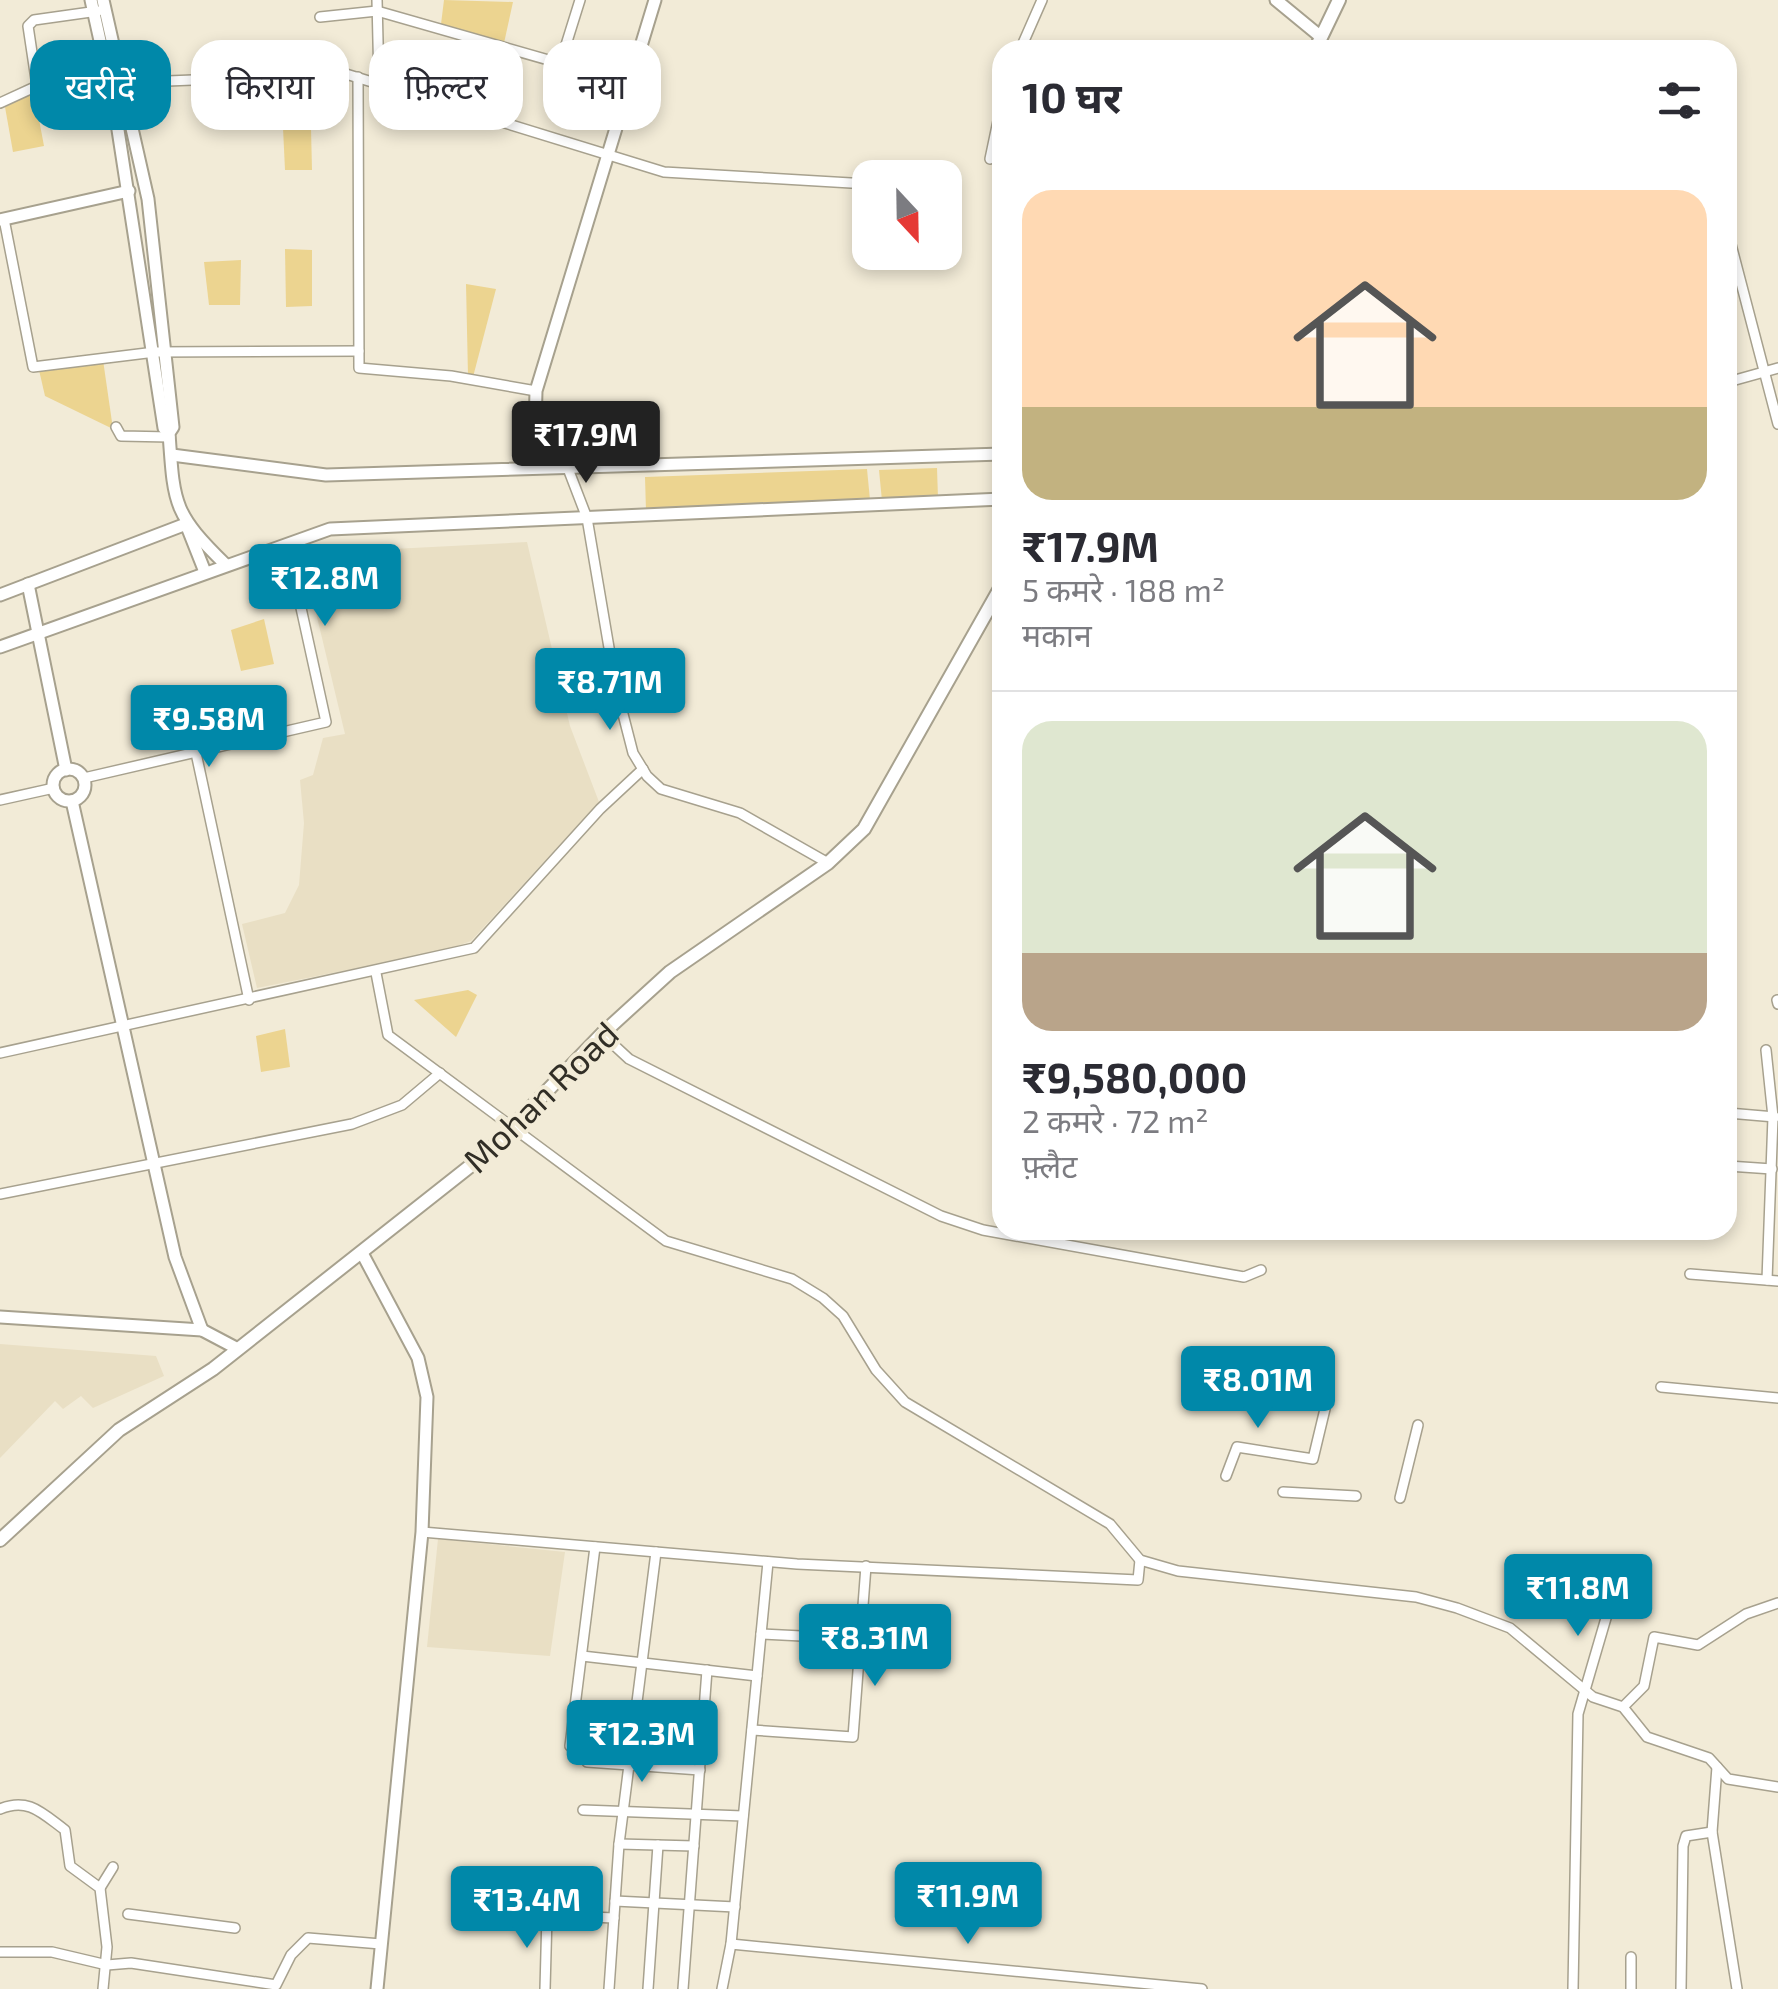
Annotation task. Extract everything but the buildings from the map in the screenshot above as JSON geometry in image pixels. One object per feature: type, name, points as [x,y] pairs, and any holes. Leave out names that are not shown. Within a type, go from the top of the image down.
[{"type":"main road","points":[[1320,40],[1339,0]]},
{"type":"main road","name":"Mohan Road","points":[[0,1540],[119,1430],[238,1349],[488,1152],[602,1034],[670,972],[828,862],[864,829],[992,603]]},
{"type":"street","points":[[568,40],[580,0]]},
{"type":"street","points":[[643,40],[655,0]]},
{"type":"street","points":[[1024,40],[1042,0]]},
{"type":"street","points":[[1276,0],[1314,40]]},
{"type":"street","points":[[0,103],[37,86],[28,26],[34,20],[98,5],[106,40]]},
{"type":"street","points":[[377,6],[378,40]]},
{"type":"street","points":[[320,17],[377,6],[543,59]]},
{"type":"street","points":[[171,80],[230,76],[369,80]]},
{"type":"street","points":[[358,77],[359,368],[536,390]]},
{"type":"street","points":[[523,126],[664,172],[852,183]]},
{"type":"street","points":[[121,130],[161,353]]},
{"type":"street","points":[[128,130],[148,199],[164,428],[170,435],[173,500],[205,572]]},
{"type":"street","points":[[534,467],[536,390],[615,130]]},
{"type":"street","points":[[990,159],[992,150]]},
{"type":"street","points":[[129,190],[2,220],[32,367],[161,353],[359,351]]},
{"type":"street","points":[[1737,269],[1778,424]]},
{"type":"street","points":[[1737,379],[1778,368]]},
{"type":"street","points":[[116,427],[121,436],[170,435]]},
{"type":"street","points":[[172,455],[326,475],[992,454]]},
{"type":"street","points":[[567,466],[587,518],[614,683],[642,769],[661,789],[740,813],[828,862]]},
{"type":"street","points":[[0,647],[330,529],[992,500]]},
{"type":"street","points":[[186,524],[226,565]]},
{"type":"street","points":[[0,594],[186,524]]},
{"type":"street","points":[[66,770],[84,778],[326,722],[287,544]]},
{"type":"street","points":[[28,584],[66,770]]},
{"type":"street","points":[[196,753],[249,1000]]},
{"type":"street","points":[[0,1052],[376,973],[474,948],[600,809],[642,769]]},
{"type":"street","points":[[66,770],[55,778],[54,788],[62,800],[72,801],[84,792],[84,778]]},
{"type":"street","points":[[0,800],[54,788]]},
{"type":"street","points":[[72,801],[175,1257],[202,1330]]},
{"type":"street","points":[[376,973],[381,1016],[388,1035],[666,1241],[792,1280],[823,1298],[843,1316],[876,1370],[906,1402],[1110,1524],[1140,1560],[1194,1573],[1416,1597],[1458,1608],[1510,1628],[1582,1689],[1623,1707],[1647,1736],[1710,1758],[1728,1778],[1778,1786]]},
{"type":"street","points":[[602,1034],[629,1059],[941,1216],[992,1232]]},
{"type":"street","points":[[1690,1274],[1772,1280],[1776,1117],[1773,1067],[1766,1050]]},
{"type":"street","points":[[0,1194],[352,1124],[402,1105],[440,1073]]},
{"type":"street","points":[[1737,1114],[1776,1117]]},
{"type":"street","points":[[1737,1167],[1772,1169]]},
{"type":"street","points":[[1039,1240],[1244,1277],[1261,1270]]},
{"type":"street","points":[[362,1254],[418,1358],[427,1397],[422,1532],[377,1989]]},
{"type":"street","points":[[0,1316],[202,1330],[238,1349]]},
{"type":"street","points":[[1661,1386],[1778,1398]]},
{"type":"street","points":[[1226,1476],[1237,1447],[1313,1459],[1325,1410]]},
{"type":"street","points":[[1400,1498],[1418,1425]]},
{"type":"street","points":[[1283,1492],[1356,1496]]},
{"type":"street","points":[[422,1532],[768,1562],[1138,1580],[1140,1560]]},
{"type":"street","points":[[570,1746],[595,1546]]},
{"type":"street","points":[[609,1989],[619,1844],[656,1552]]},
{"type":"street","points":[[722,1989],[731,1944],[768,1562]]},
{"type":"street","points":[[752,1730],[853,1737],[866,1566]]},
{"type":"street","points":[[1573,1989],[1572,1871],[1582,1689],[1611,1602]]},
{"type":"street","points":[[1623,1707],[1644,1686],[1654,1638],[1698,1645],[1746,1614],[1778,1603]]},
{"type":"street","points":[[761,1634],[921,1642]]},
{"type":"street","points":[[582,1656],[757,1676]]},
{"type":"street","points":[[683,1989],[707,1670]]},
{"type":"street","points":[[575,1707],[704,1722]]},
{"type":"street","points":[[587,1762],[700,1770]]},
{"type":"street","points":[[1717,1767],[1712,1832],[1737,1989]]},
{"type":"street","points":[[0,1809],[16,1802],[29,1804],[64,1830],[70,1866],[100,1888]]},
{"type":"street","points":[[583,1810],[744,1816]]},
{"type":"street","points":[[1681,1989],[1683,1846],[1686,1836],[1712,1832]]},
{"type":"street","points":[[619,1844],[694,1846]]},
{"type":"street","points":[[648,1989],[658,1846]]},
{"type":"street","points":[[104,1989],[100,1888],[113,1867]]},
{"type":"street","points":[[615,1901],[734,1907]]},
{"type":"street","points":[[128,1914],[235,1928]]},
{"type":"street","points":[[545,1989],[548,1915],[614,1918]]},
{"type":"street","points":[[0,1952],[52,1952],[106,1965],[131,1963],[276,1985],[291,1955],[308,1938],[381,1944]]},
{"type":"street","points":[[731,1944],[1202,1989]]},
{"type":"street","points":[[1631,1957],[1631,1989]]},
{"type":"shaded area","points":[[444,0],[513,2],[505,40],[441,24]]},
{"type":"shaded area","points":[[30,95],[30,130],[41,130],[44,146],[13,152],[5,107]]},
{"type":"shaded area","points":[[283,130],[311,130],[312,170],[285,170]]},
{"type":"shaded area","points":[[285,249],[312,250],[312,306],[286,307]]},
{"type":"shaded area","points":[[241,260],[240,305],[209,305],[204,262]]},
{"type":"shaded area","points":[[466,284],[496,289],[473,377],[468,376]]},
{"type":"shaded area","points":[[103,360],[113,429],[45,396],[39,370]]},
{"type":"shaded area","points":[[937,468],[938,498],[882,501],[879,470]]},
{"type":"shaded area","points":[[867,469],[870,500],[646,511],[645,477]]},
{"type":"shaded area","points":[[527,542],[570,726],[599,802],[471,941],[443,951],[257,988],[242,924],[285,913],[299,885],[304,823],[300,780],[313,775],[323,738],[345,734],[311,592],[394,571],[393,549]]},
{"type":"shaded area","points":[[264,619],[274,664],[241,671],[231,630]]},
{"type":"shaded area","points":[[468,990],[477,995],[456,1037],[414,1000]]},
{"type":"shaded area","points":[[285,1029],[290,1067],[261,1072],[256,1036]]},
{"type":"shaded area","points":[[0,1344],[156,1356],[164,1376],[93,1408],[81,1396],[63,1409],[55,1401],[0,1458]]},
{"type":"shaded area","points":[[438,1539],[565,1552],[550,1656],[427,1647]]}]
